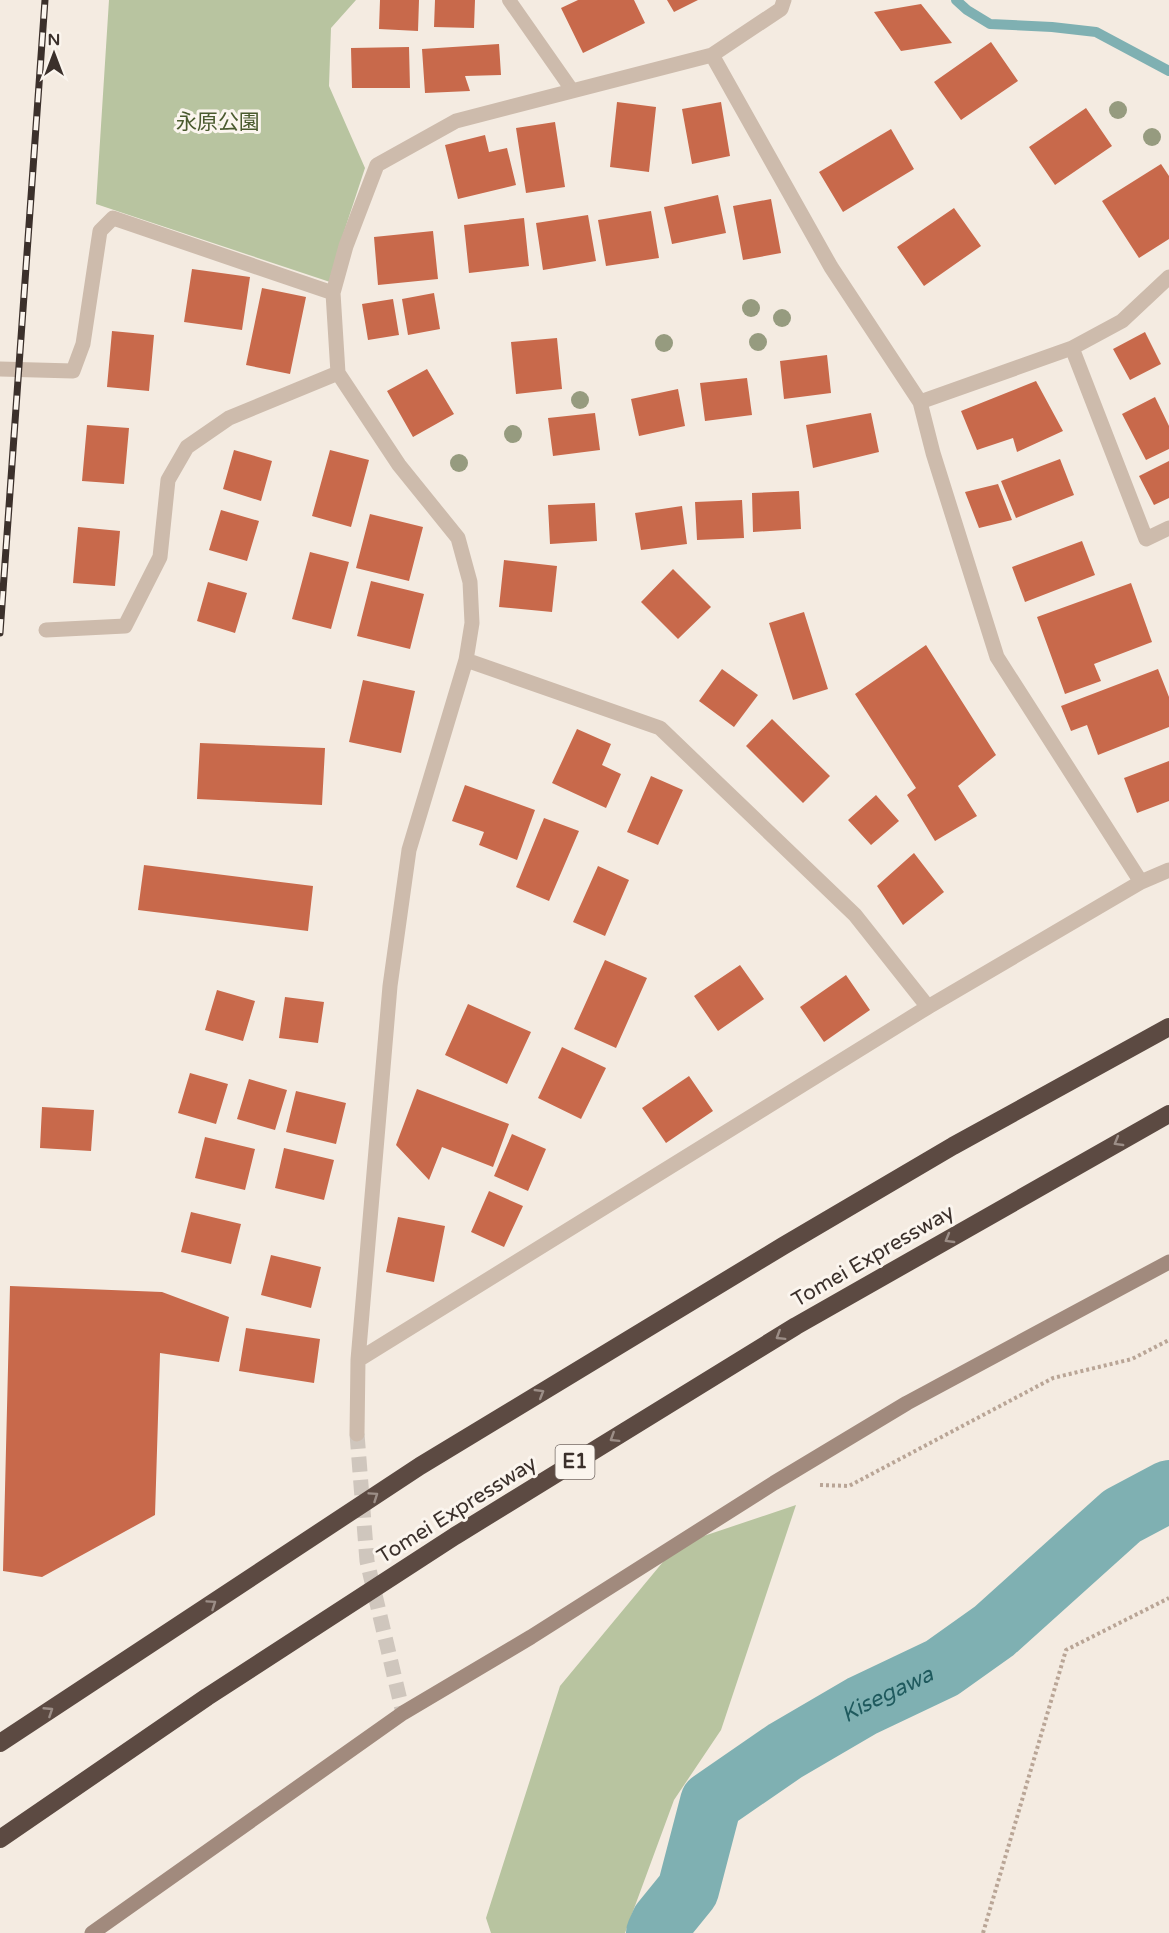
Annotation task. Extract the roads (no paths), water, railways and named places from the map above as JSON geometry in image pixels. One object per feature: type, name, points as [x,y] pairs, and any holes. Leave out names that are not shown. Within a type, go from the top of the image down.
[{"type":"highway","points":[[0,1743],[420,1466],[953,1146],[1169,1027]]},
{"type":"highway","name":"Tomei Expressway","points":[[0,1839],[207,1697],[455,1536],[796,1326],[1169,1114]]},
{"type":"street","points":[[357,1434],[358,1360],[390,986],[409,850],[466,660],[472,623],[470,582],[458,538],[399,465],[338,373],[333,293],[346,246],[377,165],[456,121],[712,55],[781,9],[784,0]]},
{"type":"street","points":[[712,55],[831,267],[920,402],[933,453],[997,657],[1141,882]]},
{"type":"street","points":[[0,369],[73,371],[83,344],[100,231],[113,218],[333,293]]},
{"type":"street","points":[[920,402],[1072,348],[1122,321],[1169,277]]},
{"type":"street","points":[[1072,348],[1146,539],[1169,528]]},
{"type":"street","points":[[46,630],[125,626],[160,557],[168,480],[187,447],[229,418],[338,373]]},
{"type":"street","points":[[466,660],[660,728],[855,915],[928,1007]]},
{"type":"street","points":[[358,1360],[928,1007],[1141,882],[1169,870]]},
{"type":"street","points":[[92,1933],[403,1713],[531,1637],[774,1483],[907,1403],[1169,1262]]},
{"type":"lane","points":[[509,0],[572,90]]},
{"type":"waterway","points":[[956,0],[967,10],[990,24],[1096,32],[1169,71]]},
{"type":"waterway","name":"Kisegawa","points":[[657,1933],[662,1922],[688,1890],[711,1802],[785,1751],[862,1706],[942,1668],[994,1631],[1122,1516],[1169,1491]]},
{"type":"tunnel","points":[[357,1434],[367,1561],[403,1713]]},
{"type":"railway","points":[[0,633],[45,0]]},
{"type":"park label","name":"永原公園","points":[[218,122]]}]
